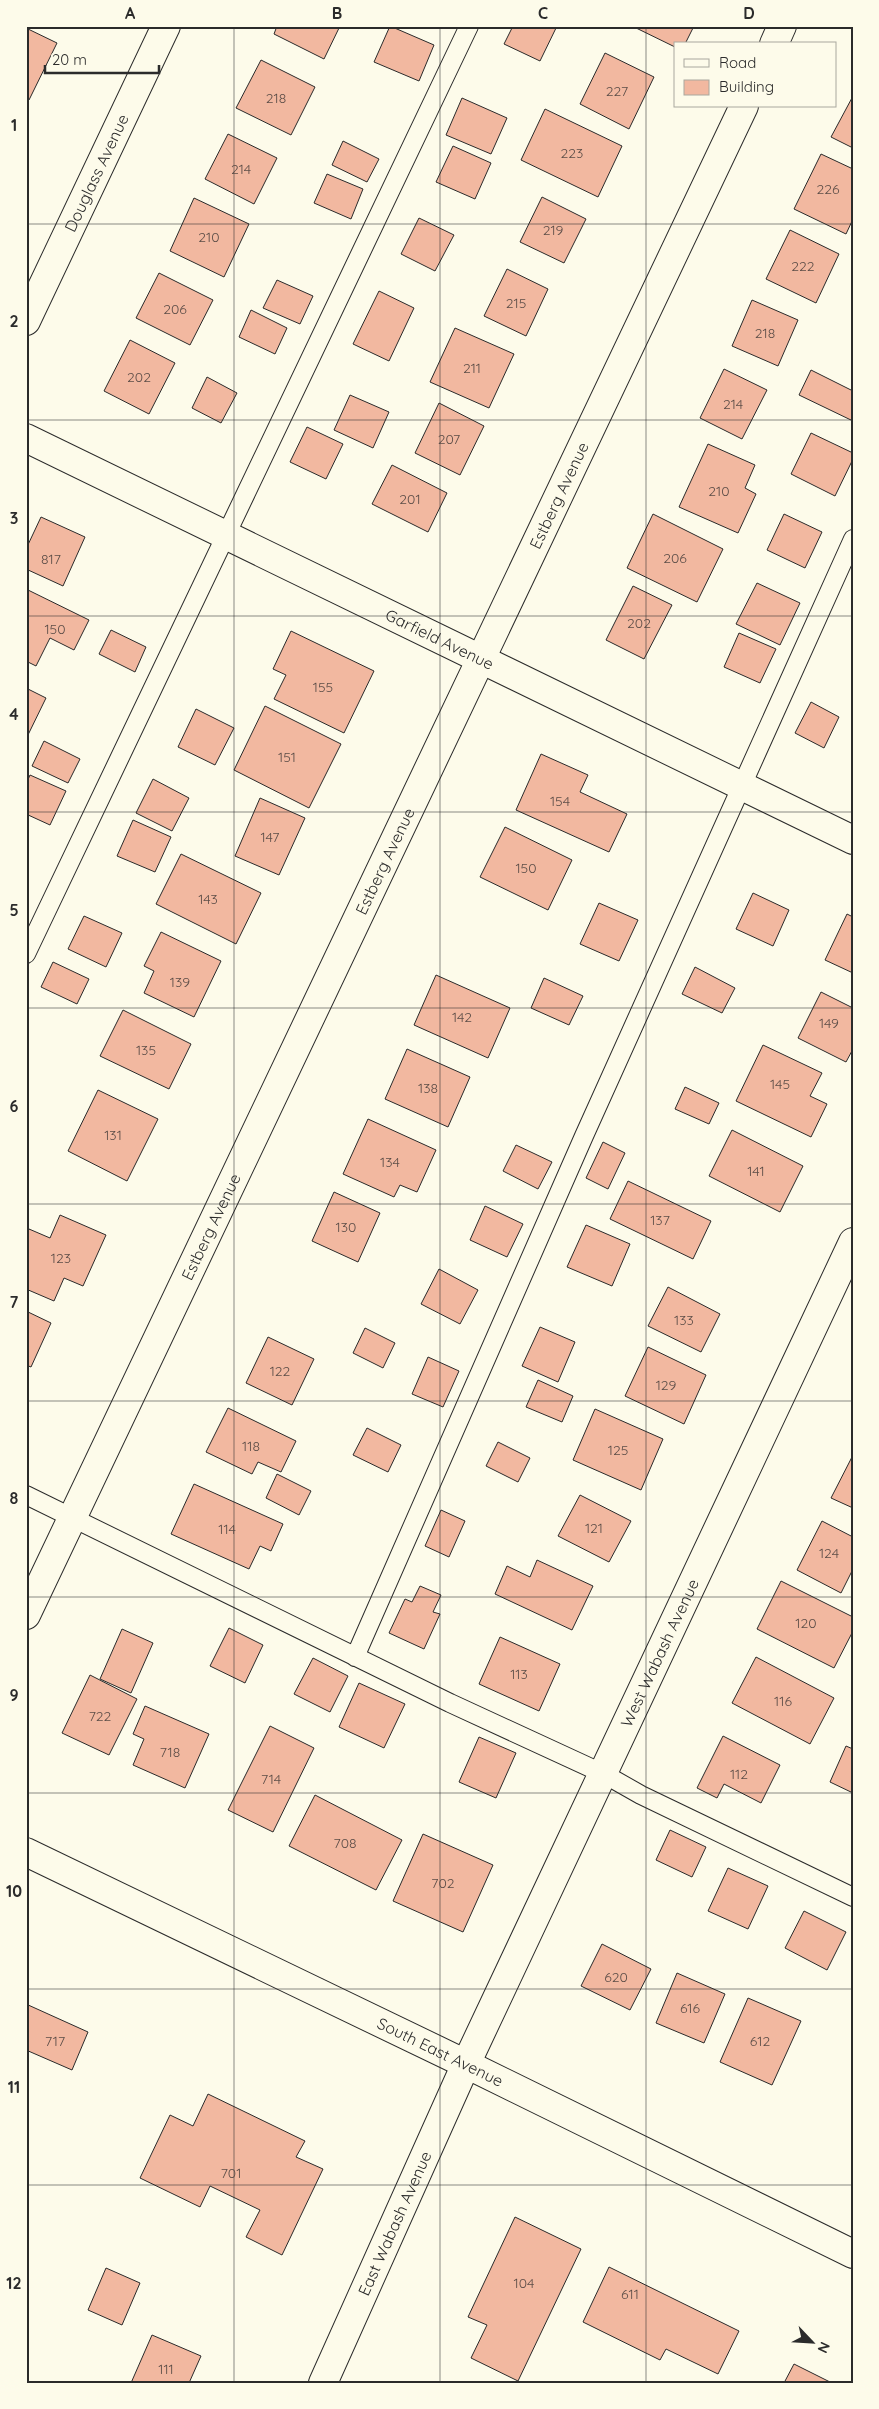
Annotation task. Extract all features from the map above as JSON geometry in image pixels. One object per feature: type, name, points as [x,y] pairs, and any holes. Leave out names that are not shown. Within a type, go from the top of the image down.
[{"type":"street","name":"Douglass Avenue","points":[[26,321],[166,26]]},
{"type":"street","points":[[775,42],[782,26]]},
{"type":"street","name":"Estberg Avenue","points":[[26,1615],[743,108]]},
{"type":"street","name":"Garfield Avenue","points":[[26,438],[483,658],[853,840]]},
{"type":"street","name":"West Wabash Avenue","points":[[466,2064],[853,1242]]},
{"type":"street","name":"South East Avenue","points":[[26,1852],[466,2064],[853,2254]]},
{"type":"street","name":"East Wabash Avenue","points":[[323,2383],[466,2064]]},
{"type":"lane","points":[[26,954],[228,535],[469,26]]},
{"type":"lane","points":[[355,1656],[584,1136],[853,540]]},
{"type":"lane","points":[[26,1495],[458,1707],[604,1774],[625,1787],[853,1897]]},
{"type":"building","points":[[277,26],[340,26],[324,59],[274,34]]},
{"type":"building","points":[[390,26],[434,45],[419,81],[374,62]]},
{"type":"building","points":[[513,26],[557,26],[540,61],[504,44]]},
{"type":"building","points":[[632,26],[694,26],[686,42],[674,42],[674,47]]},
{"type":"building","points":[[26,28],[57,43],[29,100],[26,99]]},
{"type":"building","points":[[605,53],[654,77],[629,129],[580,104]]},
{"type":"building","points":[[261,60],[315,87],[291,135],[236,108]]},
{"type":"building","points":[[853,96],[853,148],[831,137]]},
{"type":"building","points":[[462,98],[507,118],[491,154],[446,135]]},
{"type":"building","points":[[545,109],[622,146],[598,197],[521,160]]},
{"type":"building","points":[[228,134],[277,158],[254,204],[205,179]]},
{"type":"building","points":[[343,141],[379,159],[367,182],[332,165]]},
{"type":"building","points":[[453,146],[491,163],[475,199],[436,182]]},
{"type":"building","points":[[821,154],[853,169],[853,219],[846,234],[794,209]]},
{"type":"building","points":[[327,174],[363,189],[351,219],[314,203]]},
{"type":"building","points":[[542,197],[586,219],[564,263],[520,242]]},
{"type":"building","points":[[194,198],[249,224],[224,277],[170,251]]},
{"type":"building","points":[[419,218],[454,235],[435,271],[401,254]]},
{"type":"building","points":[[790,230],[839,254],[816,303],[766,279]]},
{"type":"building","points":[[507,269],[548,289],[526,336],[484,316]]},
{"type":"building","points":[[159,273],[213,300],[190,345],[136,318]]},
{"type":"building","points":[[277,280],[313,296],[300,324],[263,308]]},
{"type":"building","points":[[379,291],[414,308],[389,361],[353,344]]},
{"type":"building","points":[[752,300],[798,320],[778,366],[732,346]]},
{"type":"building","points":[[251,310],[287,328],[275,354],[239,337]]},
{"type":"building","points":[[455,328],[514,354],[489,408],[430,382]]},
{"type":"building","points":[[130,340],[175,363],[149,414],[104,391]]},
{"type":"building","points":[[724,369],[767,390],[742,439],[700,418]]},
{"type":"building","points":[[811,370],[853,391],[853,421],[799,395]]},
{"type":"building","points":[[207,377],[237,393],[221,423],[192,408]]},
{"type":"building","points":[[350,395],[389,412],[373,448],[334,430]]},
{"type":"building","points":[[439,403],[484,426],[460,475],[415,453]]},
{"type":"building","points":[[307,427],[343,444],[326,479],[290,462]]},
{"type":"building","points":[[811,433],[853,453],[853,459],[835,496],[791,474]]},
{"type":"building","points":[[708,444],[755,465],[745,488],[756,494],[738,533],[679,507]]},
{"type":"building","points":[[392,465],[447,493],[428,532],[372,504]]},
{"type":"building","points":[[653,514],[723,549],[697,602],[627,568]]},
{"type":"building","points":[[784,514],[822,532],[805,568],[767,550]]},
{"type":"building","points":[[41,517],[85,537],[63,586],[26,569],[26,549]]},
{"type":"building","points":[[757,583],[800,603],[780,645],[736,624]]},
{"type":"building","points":[[633,586],[672,605],[644,659],[606,640]]},
{"type":"building","points":[[26,589],[89,620],[74,650],[50,638],[36,666],[26,661]]},
{"type":"building","points":[[111,630],[146,647],[135,672],[99,654]]},
{"type":"building","points":[[291,631],[374,671],[344,733],[274,699],[286,675],[273,669]]},
{"type":"building","points":[[739,633],[776,649],[760,683],[724,667]]},
{"type":"building","points":[[26,688],[46,698],[26,739]]},
{"type":"building","points":[[811,702],[839,717],[824,748],[795,733]]},
{"type":"building","points":[[265,706],[341,744],[309,808],[234,770]]},
{"type":"building","points":[[196,709],[234,728],[215,765],[178,747]]},
{"type":"building","points":[[44,741],[80,759],[68,783],[32,766]]},
{"type":"building","points":[[541,754],[588,775],[580,792],[627,814],[609,852],[516,810]]},
{"type":"building","points":[[30,775],[66,791],[50,825],[26,814],[26,784]]},
{"type":"building","points":[[153,779],[189,798],[172,831],[136,813]]},
{"type":"building","points":[[260,798],[305,818],[279,875],[235,856]]},
{"type":"building","points":[[133,820],[171,837],[155,872],[117,856]]},
{"type":"building","points":[[505,827],[572,860],[548,910],[480,877]]},
{"type":"building","points":[[181,854],[261,893],[236,944],[156,904]]},
{"type":"building","points":[[753,893],[789,910],[773,946],[736,929]]},
{"type":"building","points":[[599,903],[638,920],[619,961],[580,944]]},
{"type":"building","points":[[847,914],[853,917],[853,973],[825,960]]},
{"type":"building","points":[[84,916],[122,933],[106,967],[68,949]]},
{"type":"building","points":[[161,932],[221,961],[194,1017],[144,993],[154,971],[144,966]]},
{"type":"building","points":[[53,962],[89,979],[77,1004],[41,987]]},
{"type":"building","points":[[695,967],[735,988],[722,1013],[682,994]]},
{"type":"building","points":[[436,975],[510,1008],[488,1058],[414,1025]]},
{"type":"building","points":[[544,978],[583,996],[569,1025],[531,1008]]},
{"type":"building","points":[[821,992],[853,1008],[853,1049],[846,1062],[798,1038]]},
{"type":"building","points":[[123,1010],[191,1044],[169,1089],[100,1056]]},
{"type":"building","points":[[763,1045],[822,1073],[810,1096],[827,1104],[811,1137],[736,1101]]},
{"type":"building","points":[[407,1049],[470,1077],[448,1127],[385,1099]]},
{"type":"building","points":[[685,1087],[719,1103],[709,1124],[675,1109]]},
{"type":"building","points":[[98,1090],[158,1119],[127,1181],[68,1151]]},
{"type":"building","points":[[368,1119],[436,1150],[417,1192],[400,1185],[394,1197],[343,1174]]},
{"type":"building","points":[[732,1130],[803,1166],[780,1212],[709,1176]]},
{"type":"building","points":[[603,1142],[625,1153],[608,1189],[586,1178]]},
{"type":"building","points":[[516,1145],[552,1162],[538,1189],[503,1171]]},
{"type":"building","points":[[628,1181],[711,1221],[693,1259],[610,1219]]},
{"type":"building","points":[[334,1192],[380,1213],[358,1262],[312,1241]]},
{"type":"building","points":[[485,1206],[523,1224],[507,1257],[470,1240]]},
{"type":"building","points":[[60,1215],[106,1235],[83,1286],[64,1278],[54,1301],[26,1289],[26,1236],[29,1229],[50,1238]]},
{"type":"building","points":[[586,1225],[630,1244],[612,1286],[567,1267]]},
{"type":"building","points":[[439,1269],[478,1290],[460,1324],[421,1304]]},
{"type":"building","points":[[668,1287],[720,1314],[701,1352],[648,1326]]},
{"type":"building","points":[[26,1311],[51,1323],[31,1367],[26,1365]]},
{"type":"building","points":[[540,1327],[575,1342],[558,1382],[522,1366]]},
{"type":"building","points":[[365,1328],[395,1343],[383,1368],[353,1353]]},
{"type":"building","points":[[268,1337],[314,1359],[292,1405],[246,1383]]},
{"type":"building","points":[[648,1347],[706,1375],[684,1424],[625,1396]]},
{"type":"building","points":[[428,1357],[459,1371],[443,1407],[412,1394]]},
{"type":"building","points":[[538,1380],[573,1396],[562,1422],[526,1407]]},
{"type":"building","points":[[228,1408],[296,1441],[281,1472],[258,1462],[252,1474],[206,1452]]},
{"type":"building","points":[[595,1409],[663,1439],[641,1490],[573,1460]]},
{"type":"building","points":[[367,1428],[401,1445],[388,1472],[353,1455]]},
{"type":"building","points":[[498,1442],[530,1458],[518,1482],[486,1466]]},
{"type":"building","points":[[853,1455],[853,1508],[831,1498]]},
{"type":"building","points":[[277,1474],[311,1491],[299,1515],[266,1498]]},
{"type":"building","points":[[194,1484],[283,1524],[271,1551],[260,1546],[249,1569],[171,1534]]},
{"type":"building","points":[[580,1495],[631,1521],[609,1562],[558,1536]]},
{"type":"building","points":[[441,1510],[465,1521],[449,1557],[425,1546]]},
{"type":"building","points":[[822,1521],[853,1537],[853,1569],[841,1593],[797,1570]]},
{"type":"building","points":[[537,1560],[593,1586],[572,1630],[495,1594],[507,1566],[530,1577]]},
{"type":"building","points":[[781,1581],[853,1617],[853,1631],[834,1668],[757,1629]]},
{"type":"building","points":[[420,1586],[441,1595],[433,1612],[440,1614],[424,1649],[389,1633],[405,1599],[412,1602]]},
{"type":"building","points":[[229,1628],[263,1645],[245,1683],[210,1666]]},
{"type":"building","points":[[122,1629],[153,1643],[131,1693],[100,1679]]},
{"type":"building","points":[[500,1637],[560,1664],[539,1711],[479,1684]]},
{"type":"building","points":[[756,1657],[834,1698],[810,1744],[732,1703]]},
{"type":"building","points":[[313,1658],[348,1676],[330,1712],[294,1694]]},
{"type":"building","points":[[90,1675],[137,1699],[109,1755],[62,1733]]},
{"type":"building","points":[[359,1683],[405,1704],[384,1748],[339,1727]]},
{"type":"building","points":[[145,1706],[209,1734],[185,1788],[133,1765],[144,1739],[133,1734]]},
{"type":"building","points":[[270,1726],[314,1748],[273,1832],[228,1810]]},
{"type":"building","points":[[723,1736],[780,1765],[761,1803],[724,1784],[717,1798],[697,1788]]},
{"type":"building","points":[[479,1737],[516,1753],[496,1798],[459,1782]]},
{"type":"building","points":[[846,1746],[853,1749],[853,1793],[830,1782]]},
{"type":"building","points":[[315,1795],[402,1840],[376,1890],[289,1846]]},
{"type":"building","points":[[670,1830],[706,1847],[692,1877],[656,1860]]},
{"type":"building","points":[[423,1834],[493,1865],[463,1932],[393,1901]]},
{"type":"building","points":[[728,1868],[768,1886],[748,1929],[708,1911]]},
{"type":"building","points":[[804,1911],[846,1932],[827,1970],[785,1948]]},
{"type":"building","points":[[602,1944],[651,1969],[630,2010],[581,1986]]},
{"type":"building","points":[[677,1973],[725,1994],[704,2043],[656,2023]]},
{"type":"building","points":[[748,1998],[801,2021],[772,2085],[720,2062]]},
{"type":"building","points":[[26,2004],[88,2032],[72,2070],[26,2050]]},
{"type":"building","points":[[208,2094],[305,2141],[296,2157],[323,2169],[282,2255],[246,2237],[260,2210],[210,2186],[200,2207],[140,2178],[170,2115],[193,2126]]},
{"type":"building","points":[[515,2217],[581,2249],[518,2381],[471,2358],[487,2325],[468,2317]]},
{"type":"building","points":[[609,2267],[739,2331],[718,2374],[666,2349],[660,2360],[583,2322]]},
{"type":"building","points":[[106,2268],[140,2283],[122,2325],[88,2310]]},
{"type":"building","points":[[152,2335],[201,2356],[189,2383],[131,2383]]},
{"type":"building","points":[[794,2364],[832,2383],[784,2383]]}]
